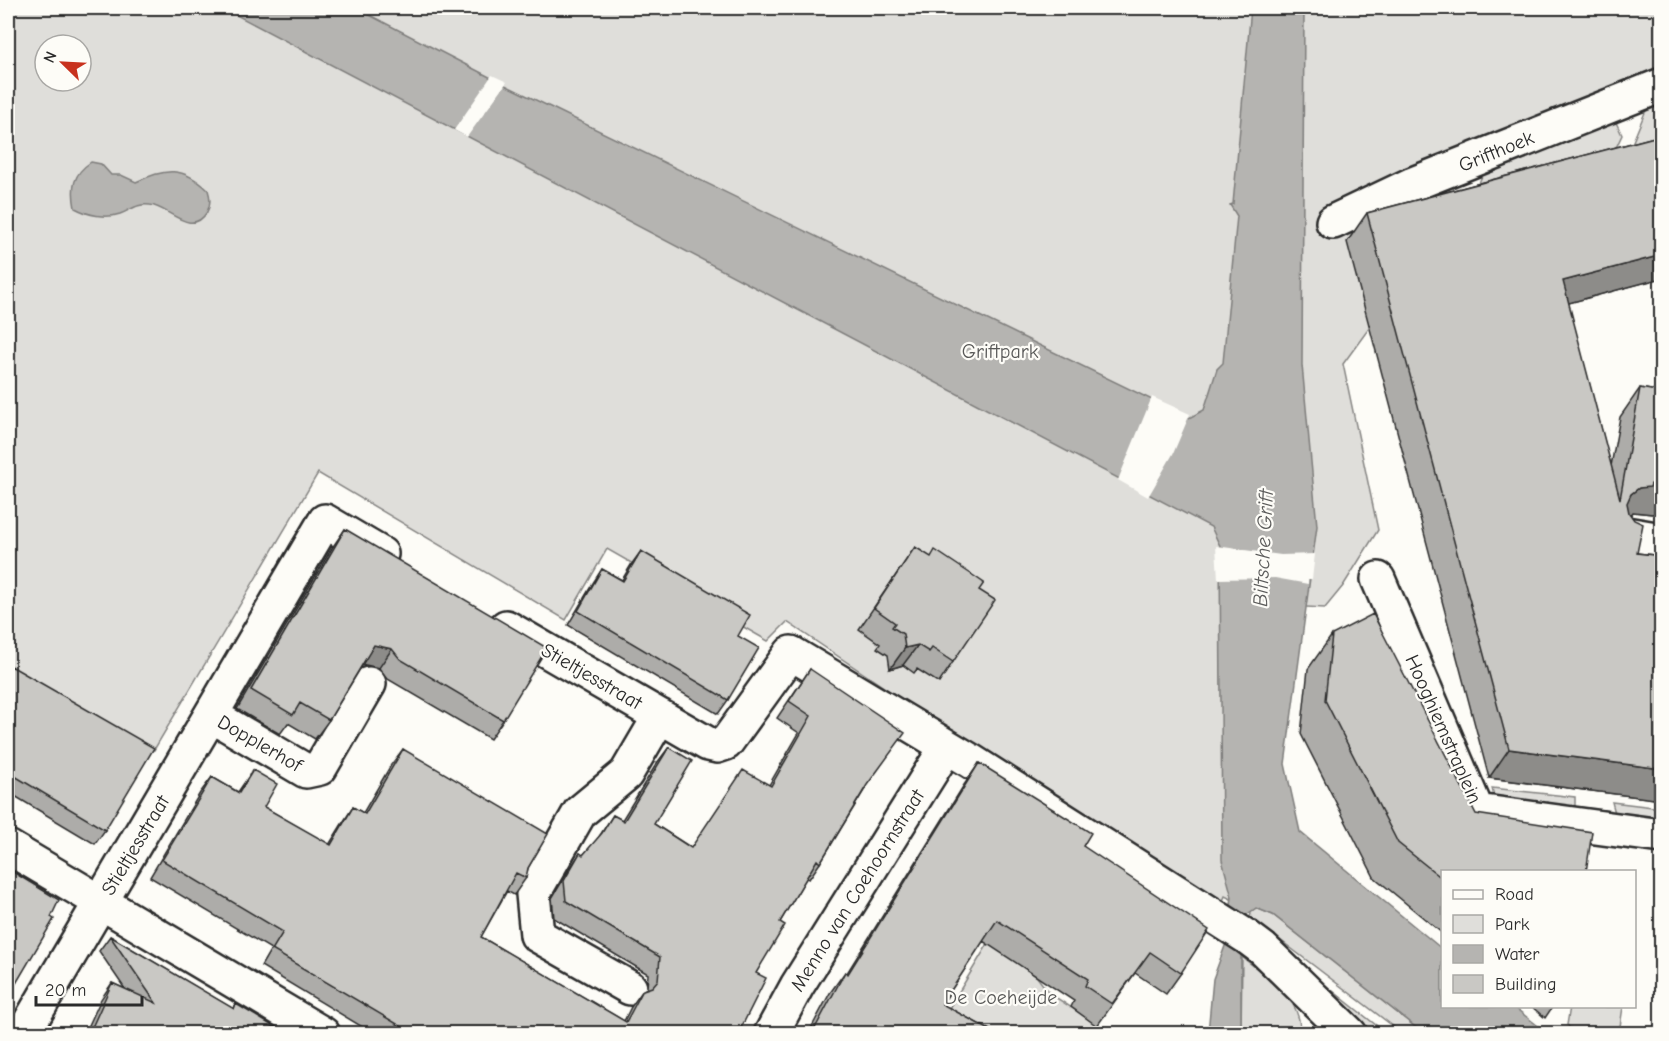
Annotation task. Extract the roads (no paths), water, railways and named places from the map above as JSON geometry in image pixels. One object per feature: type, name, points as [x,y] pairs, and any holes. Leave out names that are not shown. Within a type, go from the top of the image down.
[{"type":"street","name":"Grifthoek","points":[[1333,222],[1413,184],[1662,85]]},
{"type":"street","name":"Stieltjesstraat","points":[[23,1034],[325,522],[406,568]]},
{"type":"street","points":[[1626,534],[1662,540]]},
{"type":"street","name":"Hooghiemstraplein","points":[[1378,579],[1477,811],[1662,836]]},
{"type":"street","name":"Stieltjesstraat","points":[[477,610],[708,744],[717,746],[726,743],[791,653],[1113,851],[1236,930],[1263,949],[1350,1034]]},
{"type":"street","name":"Dopplerhof","points":[[211,715],[306,771],[320,768],[369,684]]},
{"type":"street","points":[[630,988],[537,935],[533,894],[580,812],[626,774],[660,716]]},
{"type":"street","name":"Menno van Coehoornstraat","points":[[771,1034],[797,986],[946,748]]},
{"type":"street","points":[[8,847],[323,1034]]},
{"type":"water","name":"Biltsche Grift","points":[[223,8],[356,8],[505,85],[1189,418],[1204,410],[1217,369],[1223,363],[1237,216],[1230,205],[1233,204],[1251,8],[1304,8],[1302,365],[1317,526],[1285,764],[1300,832],[1441,948],[1441,1008],[1515,1008],[1547,1033],[1423,1033],[1273,915],[1256,908],[1245,916],[1241,955],[1241,1033],[1208,1033],[1213,979],[1225,946],[1232,897],[1222,860],[1220,546],[1211,527]]},
{"type":"water","points":[[91,162],[101,164],[111,175],[121,175],[136,182],[165,172],[182,173],[208,190],[210,202],[207,212],[201,219],[187,222],[150,205],[138,206],[120,214],[108,216],[97,216],[75,208],[73,194],[77,176]]},
{"type":"park label","name":"Griftpark","points":[[1000,351]]},
{"type":"park label","name":"De Coeheijde","points":[[1001,997]]}]
